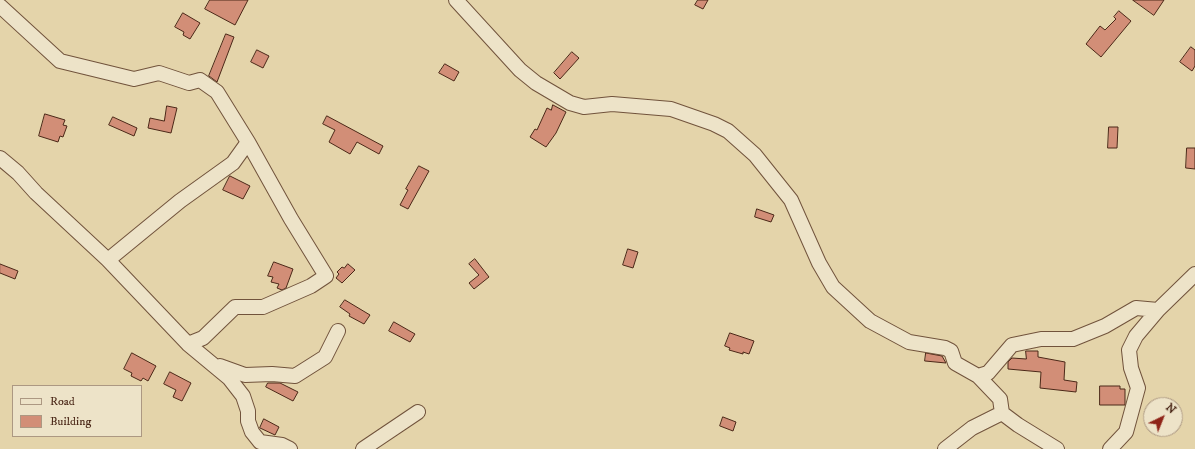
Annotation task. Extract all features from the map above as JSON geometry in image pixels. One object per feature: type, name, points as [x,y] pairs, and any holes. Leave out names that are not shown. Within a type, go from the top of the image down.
[{"type":"street","points":[[456,0],[520,70],[536,82],[570,103],[584,107],[612,104],[671,109],[714,124],[728,131],[755,155],[791,200],[819,263],[833,287],[870,321],[909,342],[946,348],[951,352],[955,363],[978,376],[1000,399],[1002,413],[1018,425],[1057,449]]},
{"type":"street","points":[[0,6],[60,61],[134,79],[159,74],[189,83],[200,80],[217,92],[326,276],[311,286],[263,308],[235,307],[203,338],[188,344]]},
{"type":"street","points":[[108,260],[180,201],[233,163],[248,142]]},
{"type":"street","points":[[0,158],[18,173],[36,193],[108,260],[188,344],[214,364],[243,396],[248,411],[248,422],[252,432],[260,442],[282,444],[290,449]]},
{"type":"street","points":[[1110,449],[1126,432],[1138,388],[1131,368],[1129,350],[1136,336],[1158,310],[1195,274]]},
{"type":"street","points":[[978,376],[988,373],[1012,345],[1041,339],[1073,339],[1105,326],[1136,308],[1158,310]]},
{"type":"street","points":[[214,364],[245,376],[272,374],[295,376],[325,357],[338,331]]},
{"type":"street","points":[[363,449],[418,412]]},
{"type":"street","points":[[945,449],[972,428],[1002,413]]},
{"type":"building","points":[[210,0],[248,0],[235,25],[205,9]]},
{"type":"building","points":[[698,0],[708,0],[703,9],[695,5]]},
{"type":"building","points":[[1133,0],[1164,0],[1154,15]]},
{"type":"building","points":[[1119,11],[1131,21],[1101,57],[1086,44],[1100,26],[1105,30],[1116,19],[1114,17]]},
{"type":"building","points":[[183,13],[200,23],[190,39],[183,35],[184,32],[175,27]]},
{"type":"building","points":[[226,34],[234,37],[217,82],[209,76]]},
{"type":"building","points":[[1191,47],[1195,50],[1195,66],[1192,71],[1180,62]]},
{"type":"building","points":[[257,50],[269,56],[263,68],[251,62]]},
{"type":"building","points":[[572,52],[579,58],[560,79],[554,73]]},
{"type":"building","points":[[445,64],[459,72],[454,81],[439,73]]},
{"type":"building","points":[[553,105],[566,112],[556,133],[546,147],[530,137],[535,129],[537,130],[547,108],[551,110]]},
{"type":"building","points":[[167,106],[177,108],[171,133],[148,128],[150,118],[164,121]]},
{"type":"building","points":[[45,114],[65,120],[63,125],[67,126],[63,137],[60,136],[58,142],[39,136]]},
{"type":"building","points":[[327,116],[383,146],[379,154],[357,142],[350,154],[329,142],[335,130],[323,124]]},
{"type":"building","points":[[113,117],[137,128],[134,136],[109,125]]},
{"type":"building","points":[[1109,127],[1118,127],[1117,148],[1108,148]]},
{"type":"building","points":[[1187,148],[1195,148],[1195,169],[1186,168]]},
{"type":"building","points":[[419,166],[429,171],[408,209],[400,205],[408,190],[406,189]]},
{"type":"building","points":[[230,176],[250,186],[243,199],[223,190]]},
{"type":"building","points":[[757,209],[774,215],[771,222],[755,217]]},
{"type":"building","points":[[628,249],[638,252],[633,268],[623,265]]},
{"type":"building","points":[[475,259],[489,277],[474,289],[469,283],[479,275],[469,264]]},
{"type":"building","points":[[274,262],[293,269],[286,288],[282,290],[277,288],[279,284],[271,282],[273,277],[268,276]]},
{"type":"building","points":[[0,264],[18,271],[15,279],[0,273]]},
{"type":"building","points":[[348,264],[355,270],[342,283],[336,278],[339,274],[337,272]]},
{"type":"building","points":[[345,300],[370,315],[364,324],[349,316],[350,314],[340,307]]},
{"type":"building","points":[[394,322],[415,334],[410,342],[389,331]]},
{"type":"building","points":[[730,333],[754,341],[749,354],[729,350],[730,348],[725,346]]},
{"type":"building","points":[[1026,351],[1038,351],[1038,357],[1065,362],[1064,380],[1077,382],[1076,392],[1040,388],[1041,372],[1008,369],[1008,362],[1012,358],[1026,359]]},
{"type":"building","points":[[132,353],[156,366],[148,381],[143,378],[141,381],[131,376],[132,373],[124,369]]},
{"type":"building","points":[[926,353],[942,356],[946,363],[925,361]]},
{"type":"building","points":[[170,372],[191,383],[182,401],[173,397],[176,390],[164,384]]},
{"type":"building","points":[[268,383],[280,383],[298,392],[293,401],[266,387]]},
{"type":"building","points":[[1100,386],[1120,386],[1120,389],[1125,389],[1125,405],[1100,405]]},
{"type":"building","points":[[723,417],[736,422],[733,431],[720,426]]},
{"type":"building","points":[[264,419],[279,427],[275,435],[260,428]]}]
